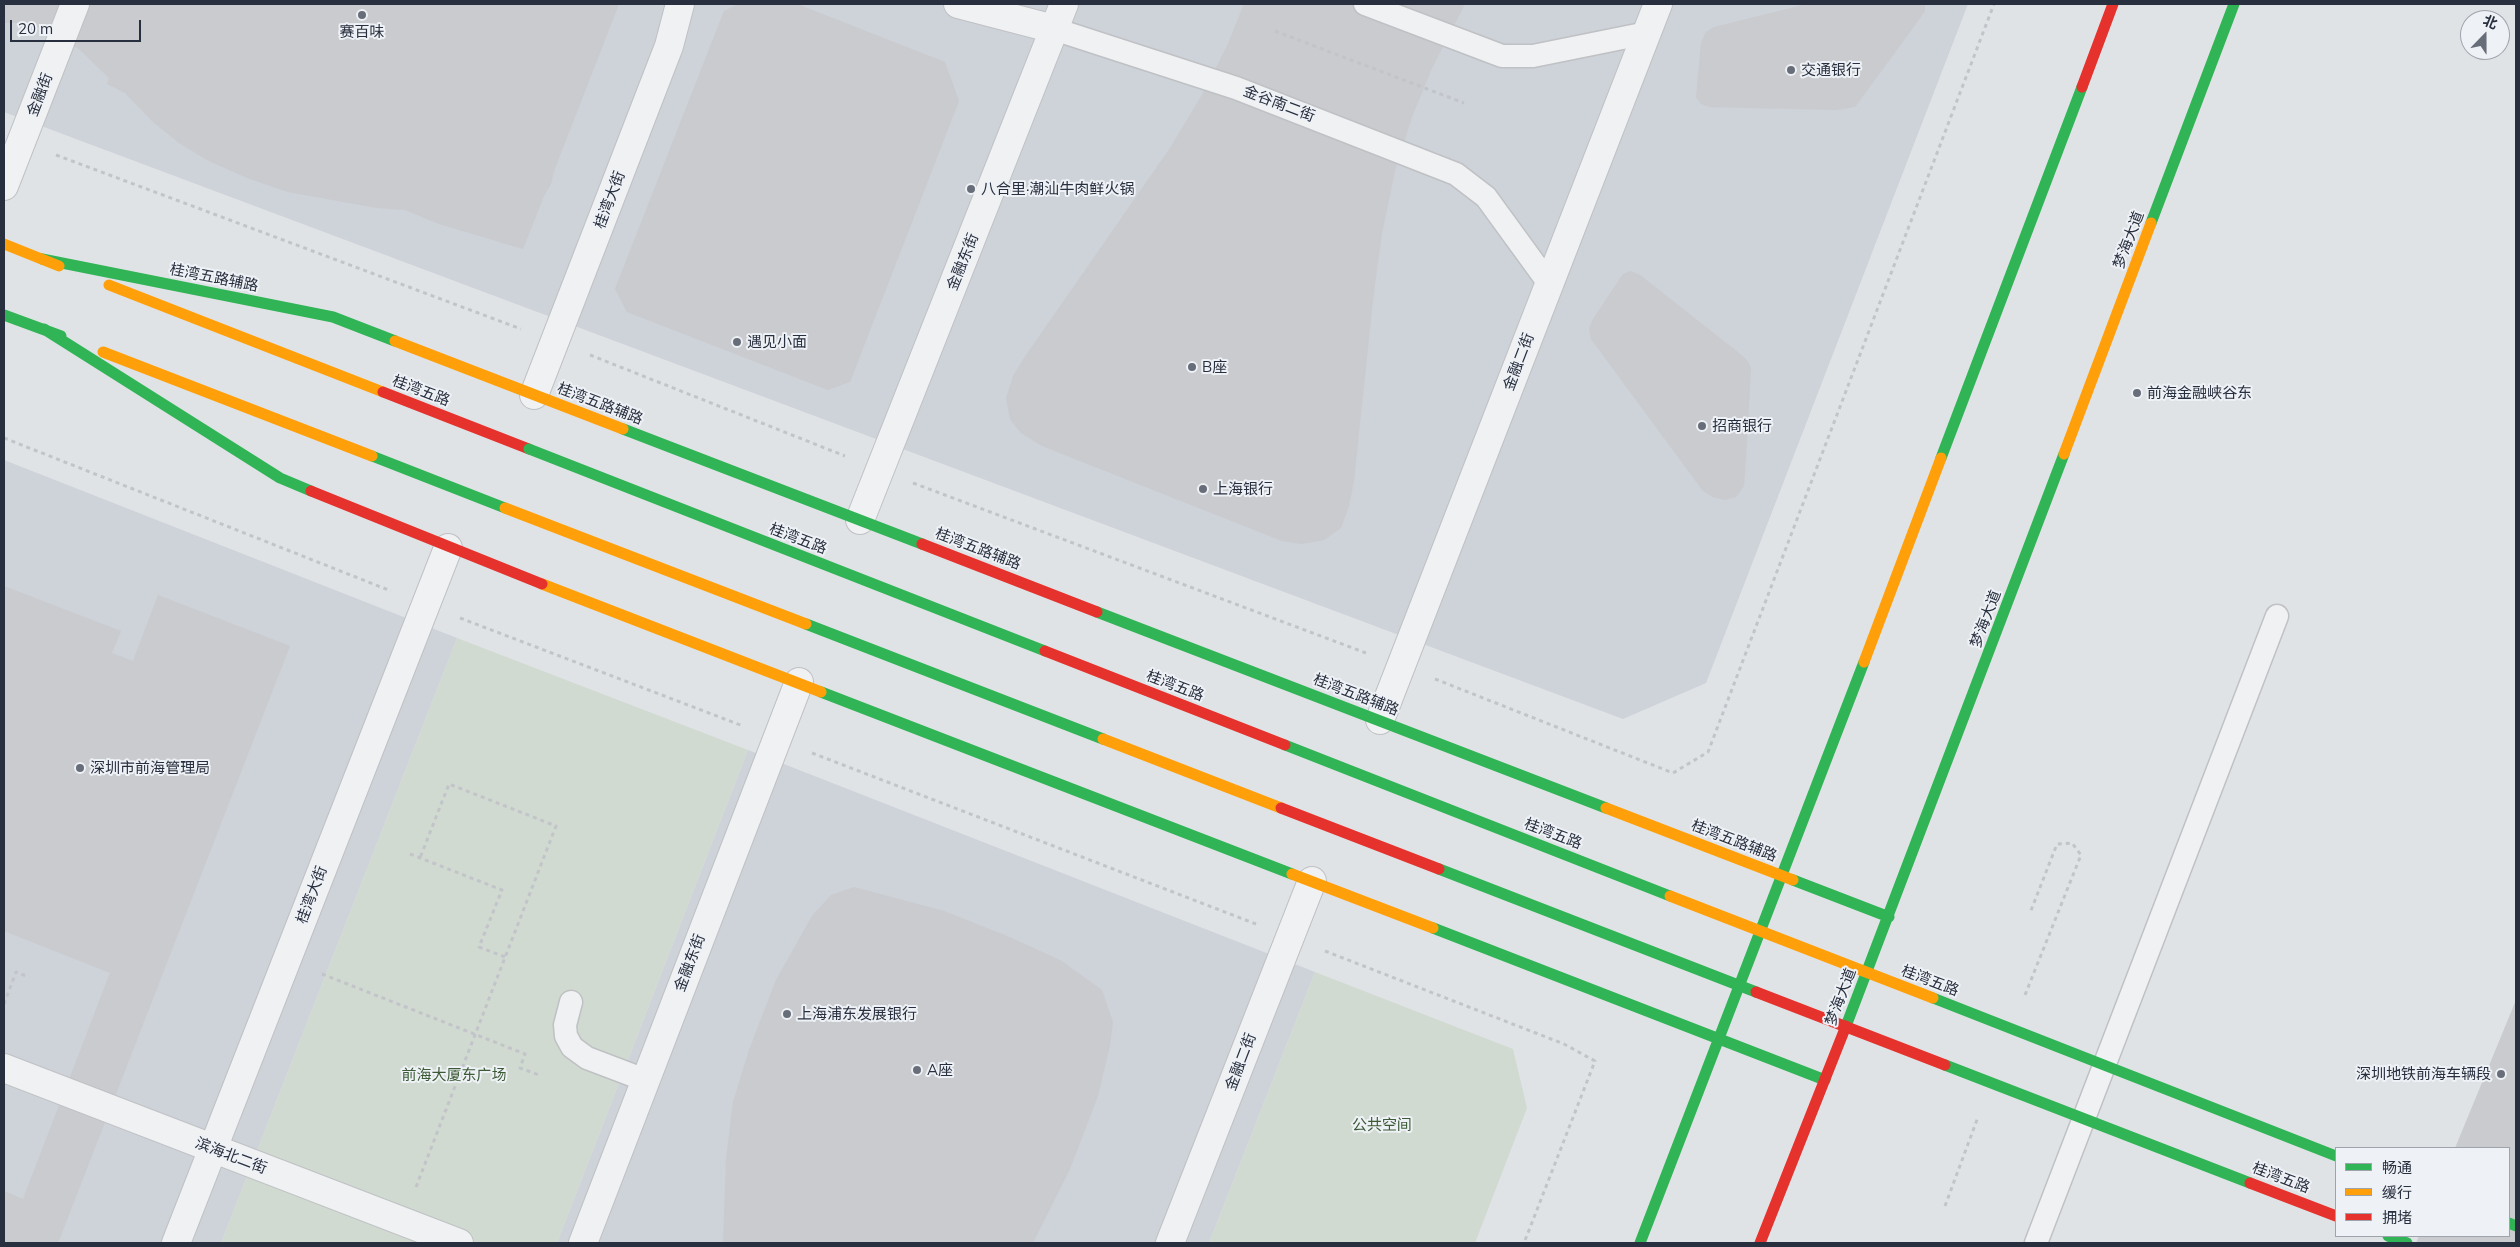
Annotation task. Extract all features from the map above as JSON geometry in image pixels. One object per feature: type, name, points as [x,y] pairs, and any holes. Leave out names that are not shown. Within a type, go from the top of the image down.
[{"type":"street","name":"金融街","points":[[4,186],[75,4]]},
{"type":"street","name":"桂湾大街","points":[[534,395],[669,46],[680,4]]},
{"type":"street","name":"金谷南二街","points":[[958,4],[1054,29]]},
{"type":"street","name":"金融东街","points":[[860,520],[1064,4]]},
{"type":"street","name":"金融二街","points":[[1380,720],[1658,4]]},
{"type":"street","points":[[1640,1243],[1782,876],[2113,4]]},
{"type":"street","name":"梦海大道","points":[[1760,1243],[1889,917],[2234,4]]},
{"type":"street","name":"桂湾五路","points":[[4,244],[2335,1156]]},
{"type":"street","name":"桂湾五路辅路","points":[[42,259],[334,317],[1889,917]]},
{"type":"street","name":"桂湾五路","points":[[4,315],[2335,1216]]},
{"type":"street","points":[[44,329],[280,478],[448,548],[1825,1080]]},
{"type":"street","name":"桂湾大街","points":[[176,1243],[448,548]]},
{"type":"street","name":"金融东街","points":[[583,1243],[798,682]]},
{"type":"street","name":"金融二街","points":[[1170,1243],[1312,881]]},
{"type":"street","name":"滨海北二街","points":[[4,1068],[459,1243]]},
{"type":"street","points":[[2391,1237],[2407,1243]]},
{"type":"lane","points":[[1365,4],[1488,52],[1517,58],[1647,34]]},
{"type":"lane","name":"金谷南二街","points":[[1054,29],[1236,88],[1456,174],[1486,197],[1550,284]]},
{"type":"lane","points":[[2036,1243],[2277,616]]},
{"type":"lane","points":[[571,1002],[565,1025],[572,1047],[587,1058],[645,1080]]},
{"type":"path","points":[[21,142],[555,342],[880,470],[1313,634],[1402,665],[1673,773],[1708,752],[1994,4]]},
{"type":"path","points":[[1275,31],[1464,103]]},
{"type":"path","points":[[402,1221],[556,826],[449,784],[420,858]]},
{"type":"path","points":[[410,854],[502,890],[479,947],[506,957]]},
{"type":"path","points":[[286,960],[526,1054],[520,1068],[540,1075]]},
{"type":"path","points":[[4,1004],[16,972],[29,977]]},
{"type":"shaded area","points":[[4,4],[1968,4],[1706,683],[1623,719],[4,112]]},
{"type":"shaded area","points":[[4,460],[457,638],[221,1243],[4,1243]]},
{"type":"shaded area","points":[[748,750],[1315,972],[1209,1243],[557,1243]]},
{"type":"green space","name":"前海大厦东广场","points":[[457,638],[748,750],[557,1243],[221,1243]]},
{"type":"green space","name":"公共空间","points":[[1315,972],[1513,1049],[1527,1108],[1475,1243],[1209,1243]]},
{"type":"building","points":[[4,4],[619,4],[554,171],[551,184],[544,196],[523,249],[439,224],[405,210],[377,208],[288,192],[247,178],[207,160],[179,143],[153,122],[125,93],[107,84],[109,78],[79,49],[41,28],[23,23],[4,23]]},
{"type":"building","points":[[738,4],[797,4],[945,62],[959,101],[850,382],[828,390],[627,312],[615,289],[724,11]]},
{"type":"building","name":"B座","points":[[1244,4],[1465,4],[1432,68],[1412,117],[1395,171],[1382,233],[1354,481],[1349,506],[1341,528],[1324,540],[1301,544],[1282,541],[1042,446],[1021,433],[1010,419],[1006,398],[1013,376],[1024,358],[1170,148],[1203,93],[1227,46]]},
{"type":"building","name":"交通银行","points":[[1807,4],[1925,4],[1925,11],[1855,107],[1836,110],[1710,107],[1701,104],[1696,97],[1701,43],[1706,32],[1714,27]]},
{"type":"building","name":"招商银行","points":[[1631,271],[1640,275],[1739,353],[1747,360],[1751,368],[1744,486],[1736,497],[1725,500],[1713,497],[1703,491],[1591,339],[1589,329],[1593,319],[1623,274]]},
{"type":"building","points":[[4,586],[121,631],[112,653],[133,661],[158,595],[290,646],[58,1243],[4,1243],[4,1191],[23,1199],[110,973],[4,931]]},
{"type":"building","name":"A座","points":[[854,887],[944,911],[1007,936],[1060,960],[1102,990],[1113,1022],[1110,1045],[1098,1096],[1070,1169],[1033,1243],[723,1243],[726,1159],[733,1102],[749,1050],[776,980],[812,916],[831,895]]},
{"type":"building","name":"深圳地铁前海车辆段","points":[[2516,1000],[2516,1243],[2416,1243],[2419,1237],[2510,1237],[2510,1147],[2455,1147]]},
{"type":"traffic: fast","points":[[2151,223],[2234,4]]},
{"type":"traffic: fast","points":[[1941,458],[2082,87]]},
{"type":"traffic: fast","points":[[42,259],[333,317],[395,341]]},
{"type":"traffic: fast","points":[[4,315],[61,336]]},
{"type":"traffic: fast","points":[[44,329],[280,478],[311,491]]},
{"type":"traffic: fast","points":[[623,429],[922,544]]},
{"type":"traffic: fast","points":[[529,449],[1045,651]]},
{"type":"traffic: fast","points":[[1846,1026],[2064,454]]},
{"type":"traffic: fast","points":[[372,456],[505,508]]},
{"type":"traffic: fast","points":[[1097,612],[1606,808]]},
{"type":"traffic: fast","points":[[806,624],[1103,739]]},
{"type":"traffic: fast","points":[[1640,1243],[1864,662]]},
{"type":"traffic: fast","points":[[821,692],[1292,874]]},
{"type":"traffic: fast","points":[[1285,745],[1670,896]]},
{"type":"traffic: fast","points":[[1439,869],[1756,992]]},
{"type":"traffic: fast","points":[[1793,880],[1889,917]]},
{"type":"traffic: fast","points":[[1433,928],[1825,1080]]},
{"type":"traffic: fast","points":[[1933,998],[2335,1156]]},
{"type":"traffic: fast","points":[[1945,1065],[2250,1183]]},
{"type":"traffic: fast","points":[[2510,1223],[2516,1226]]},
{"type":"traffic: fast","points":[[2391,1237],[2407,1243]]},
{"type":"traffic: slow","points":[[2064,454],[2151,223]]},
{"type":"traffic: slow","points":[[4,244],[59,266]]},
{"type":"traffic: slow","points":[[109,285],[383,392]]},
{"type":"traffic: slow","points":[[395,341],[623,429]]},
{"type":"traffic: slow","points":[[103,352],[372,456]]},
{"type":"traffic: slow","points":[[1864,662],[1941,458]]},
{"type":"traffic: slow","points":[[505,508],[806,624]]},
{"type":"traffic: slow","points":[[542,584],[821,692]]},
{"type":"traffic: slow","points":[[1103,739],[1281,808]]},
{"type":"traffic: slow","points":[[1606,808],[1793,880]]},
{"type":"traffic: slow","points":[[1292,874],[1433,928]]},
{"type":"traffic: slow","points":[[1670,896],[1933,998]]},
{"type":"traffic: jam","points":[[2082,87],[2113,4]]},
{"type":"traffic: jam","points":[[383,392],[529,449]]},
{"type":"traffic: jam","points":[[311,491],[542,584]]},
{"type":"traffic: jam","points":[[922,544],[1097,612]]},
{"type":"traffic: jam","points":[[1045,651],[1285,745]]},
{"type":"traffic: jam","points":[[1281,808],[1439,869]]},
{"type":"traffic: jam","points":[[1756,992],[1945,1065]]},
{"type":"traffic: jam","points":[[1760,1243],[1846,1026]]},
{"type":"traffic: jam","points":[[2250,1183],[2335,1216]]},
{"type":"place","name":"赛百味","points":[[362,15]]},
{"type":"place","name":"交通银行","points":[[1791,70]]},
{"type":"place","name":"八合里·潮汕牛肉鲜火锅","points":[[971,189]]},
{"type":"place","name":"遇见小面","points":[[737,342]]},
{"type":"place","name":"B座","points":[[1192,367]]},
{"type":"place","name":"前海金融峡谷东","points":[[2137,393]]},
{"type":"place","name":"招商银行","points":[[1702,426]]},
{"type":"place","name":"上海银行","points":[[1203,489]]},
{"type":"place","name":"深圳市前海管理局","points":[[80,768]]},
{"type":"place","name":"上海浦东发展银行","points":[[787,1014]]},
{"type":"place","name":"A座","points":[[917,1070]]},
{"type":"place","name":"深圳地铁前海车辆段","points":[[2501,1074]]}]
